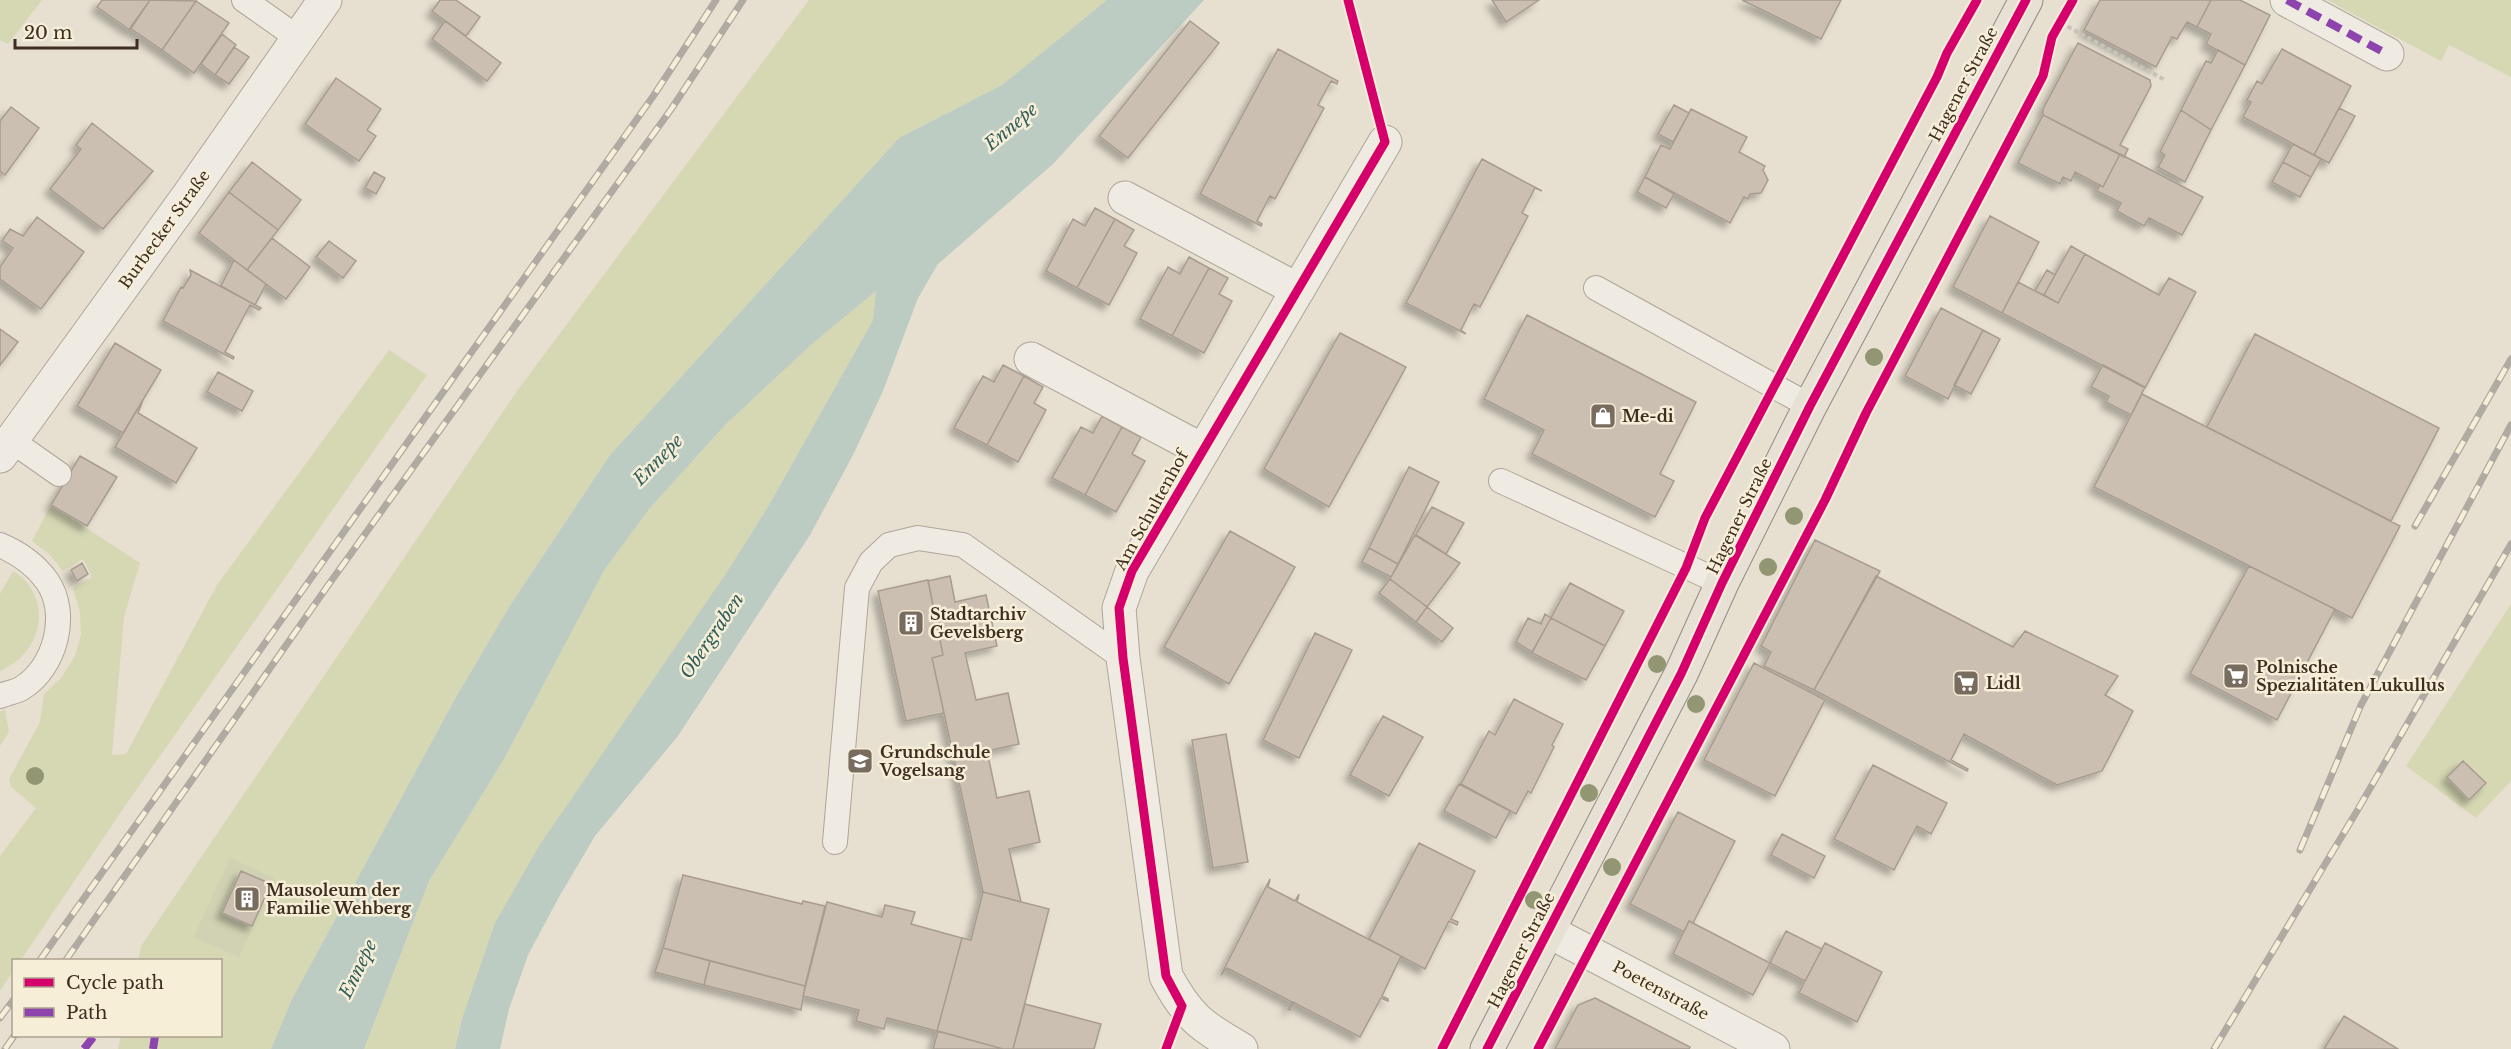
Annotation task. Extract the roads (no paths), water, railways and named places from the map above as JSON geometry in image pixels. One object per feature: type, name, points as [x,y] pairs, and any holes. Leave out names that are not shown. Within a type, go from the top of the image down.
[{"type":"main road","name":"Hagener Straße","points":[[1487,1049],[1681,674],[1722,583],[1810,406],[2026,0]]},
{"type":"street","name":"Burbecker Straße","points":[[6,449],[325,0]]},
{"type":"street","points":[[2287,0],[2387,54]]},
{"type":"street","name":"Am Schultenhof","points":[[1241,1049],[1208,1030],[1182,1006],[1166,976],[1123,658],[1119,608],[1132,571],[1385,142]]},
{"type":"street","points":[[1125,198],[1298,290]]},
{"type":"street","name":"Am Schultenhof","points":[[1031,359],[1202,450]]},
{"type":"street","name":"Poetenstraße","points":[[1548,931],[1773,1049]]},
{"type":"lane","points":[[244,0],[298,38]]},
{"type":"lane","points":[[1596,288],[1810,406]]},
{"type":"lane","points":[[6,449],[59,474]]},
{"type":"lane","points":[[1501,481],[1722,583]]},
{"type":"lane","points":[[835,842],[857,588],[871,562],[889,545],[918,538],[963,545],[1123,658]]},
{"type":"lane","points":[[0,545],[14,551],[34,565],[49,584],[56,608],[58,639],[45,666],[22,688],[0,696]]},
{"type":"water","points":[[1107,0],[1204,0],[1053,164],[938,264],[918,298],[883,391],[853,455],[810,535],[678,736],[595,836],[559,897],[528,955],[509,1009],[500,1049],[455,1049],[462,1019],[495,923],[539,846],[725,575],[769,505],[873,320],[876,291],[812,344],[726,424],[650,508],[605,569],[504,759],[429,881],[364,1049],[271,1049],[292,999],[456,697],[511,604],[610,455],[899,138],[1002,85]]},
{"type":"railway","points":[[41,959],[654,95],[716,0]]},
{"type":"railway","points":[[67,959],[329,584],[672,108],[743,0]]},
{"type":"railway","points":[[2415,526],[2511,359]]},
{"type":"railway","points":[[2300,850],[2361,705],[2511,425]]},
{"type":"railway","points":[[2214,1049],[2357,811],[2511,544]]},
{"type":"railway","points":[[0,1018],[12,1002]]},
{"type":"railway","points":[[5,1049],[13,1037]]},
{"type":"place","name":"Me-di","points":[[1603,416]]},
{"type":"place","name":"Stadtarchiv Gevelsberg","points":[[911,623]]},
{"type":"place","name":"Polnische Spezialitäten Lukullus","points":[[2236,676]]},
{"type":"place","name":"Lidl","points":[[1966,683]]},
{"type":"place","name":"Grundschule Vogelsang","points":[[860,761]]},
{"type":"place","name":"Mausoleum der Familie Wehberg","points":[[247,899]]},
{"type":"water label","name":"Ennepe","points":[[1011,127]]},
{"type":"water label","name":"Ennepe","points":[[658,460]]},
{"type":"water label","name":"Obergraben","points":[[712,636]]},
{"type":"water label","name":"Ennepe","points":[[358,969]]}]
